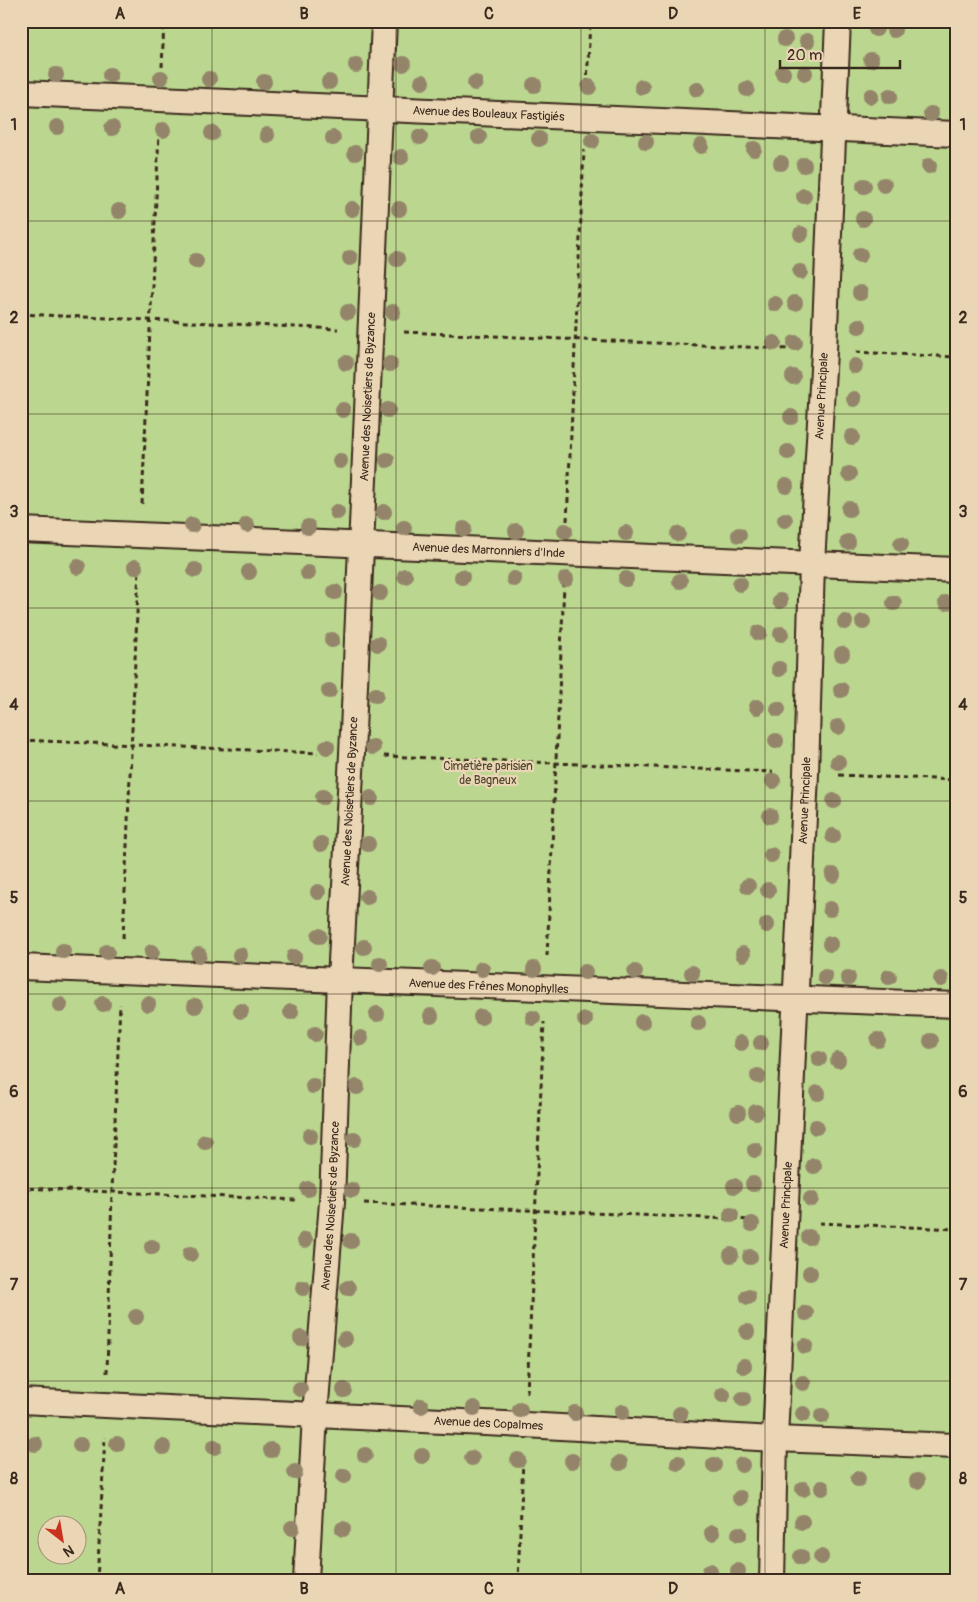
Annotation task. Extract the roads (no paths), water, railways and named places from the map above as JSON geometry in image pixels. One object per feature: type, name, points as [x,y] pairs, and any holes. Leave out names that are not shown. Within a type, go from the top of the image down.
[{"type":"lane","name":"Avenue des Noisetiers de Byzance","points":[[306,1581],[315,1415],[332,1202],[340,980],[352,754],[384,21]]},
{"type":"lane","name":"Avenue Principale","points":[[772,1581],[775,1439],[797,998],[812,564],[824,351],[838,21]]},
{"type":"lane","name":"Avenue des Bouleaux Fastigiés","points":[[21,93],[956,134]]},
{"type":"lane","name":"Avenue des Marronniers d'Inde","points":[[21,530],[956,570]]},
{"type":"lane","name":"Avenue des Frênes Monophylles","points":[[21,968],[956,1005]]},
{"type":"lane","name":"Avenue des Copalmes","points":[[21,1401],[775,1439],[956,1446]]},
{"type":"park label","name":"Cimetière parisien de Bagneux","points":[[488,773]]}]
